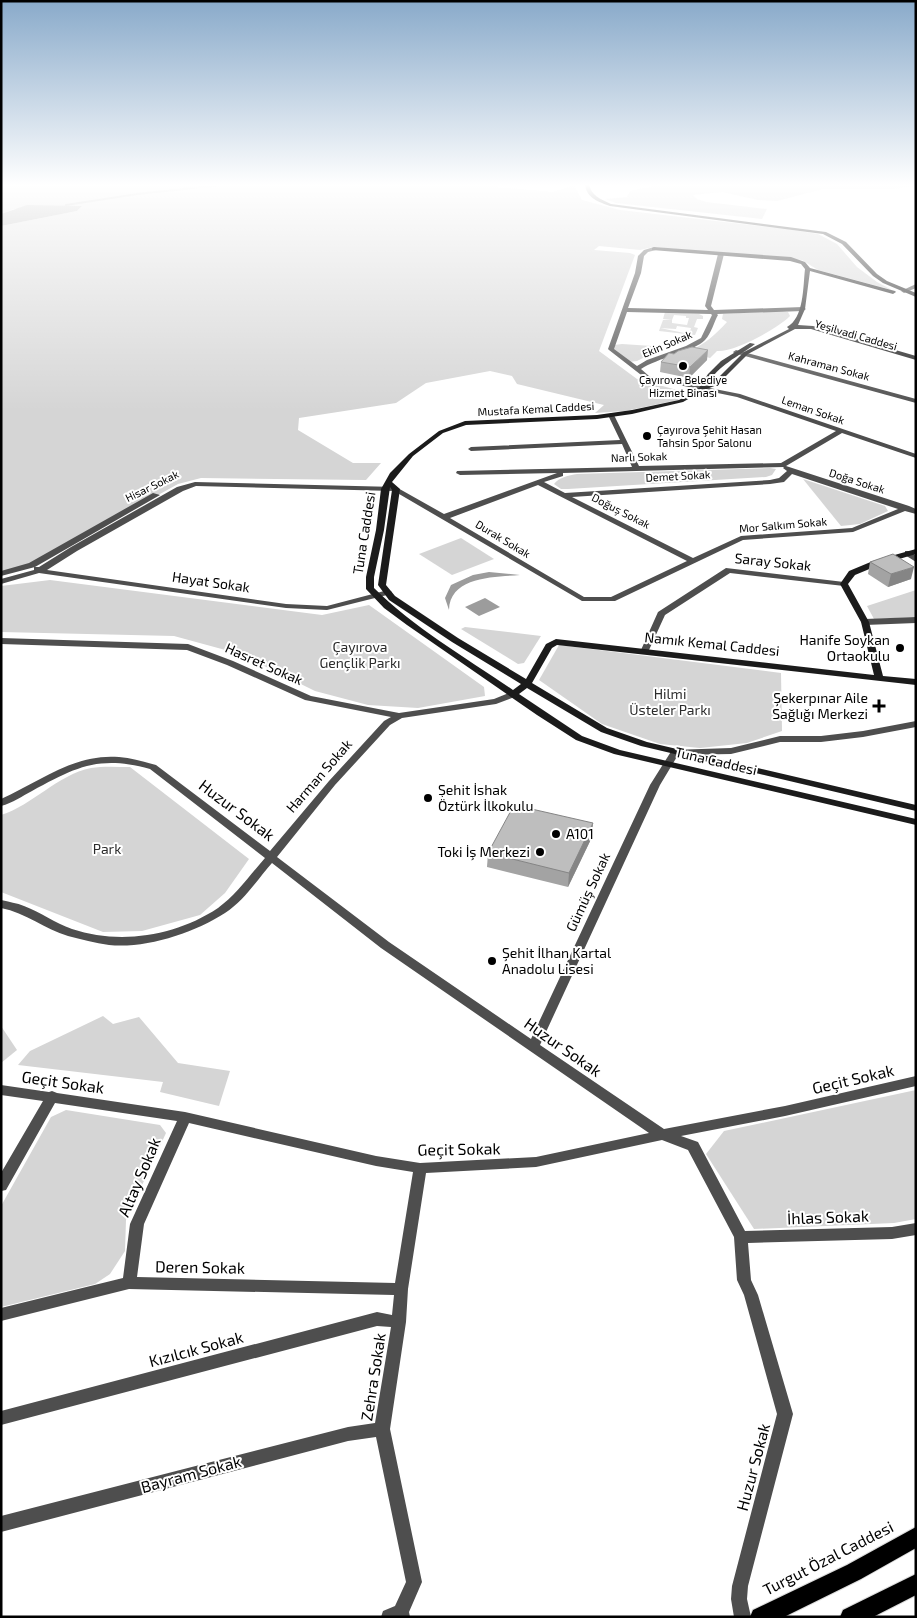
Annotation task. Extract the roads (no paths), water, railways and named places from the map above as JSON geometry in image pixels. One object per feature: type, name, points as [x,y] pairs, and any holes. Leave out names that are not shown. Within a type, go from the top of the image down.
[{"type":"main road","name":"Turgut Özal Caddesi","points":[[760,1617],[854,1572],[916,1538]]},
{"type":"main road","points":[[850,1617],[916,1584]]},
{"type":"street","points":[[641,260],[625,310],[712,312],[803,309]]},
{"type":"street","name":"Ekin Sokak","points":[[637,369],[649,361],[688,347],[704,338],[715,315],[708,306],[720,260]]},
{"type":"street","points":[[793,260],[803,262],[808,269],[916,296]]},
{"type":"street","points":[[861,260],[874,275],[916,296]]},
{"type":"street","points":[[796,326],[803,309],[808,269]]},
{"type":"street","points":[[904,291],[916,286]]},
{"type":"street","name":"Leman Sokak","points":[[625,310],[611,349],[647,377],[738,395],[916,456]]},
{"type":"street","name":"Mustafa Kemal Caddesi","points":[[702,389],[704,382],[736,352],[782,328],[796,326]]},
{"type":"street","name":"Mustafa Kemal Caddesi","points":[[387,486],[411,455],[441,432],[465,423],[611,415],[681,401],[715,384],[746,354],[796,326]]},
{"type":"street","name":"Yeşilvadi Caddesi","points":[[796,326],[811,327],[916,358]]},
{"type":"street","name":"Yeşilvadi Caddesi","points":[[796,326],[916,363]]},
{"type":"street","name":"Kahraman Sokak","points":[[736,352],[916,400]]},
{"type":"street","points":[[611,415],[637,469]]},
{"type":"street","name":"Narlı Sokak","points":[[460,473],[783,465],[840,431]]},
{"type":"street","points":[[471,449],[624,442]]},
{"type":"street","name":"Doğa Sokak","points":[[783,465],[791,471],[916,512]]},
{"type":"street","points":[[444,517],[568,470]]},
{"type":"street","name":"Demet Sokak","points":[[563,494],[770,482],[781,480],[791,471]]},
{"type":"street","name":"Doğuş Sokak","points":[[538,482],[693,560]]},
{"type":"street","name":"Hisar Sokak","points":[[1,582],[36,568],[74,549],[180,489],[195,484],[387,486]]},
{"type":"street","name":"Durak Sokak","points":[[387,486],[396,489],[582,599],[612,599]]},
{"type":"street","name":"Tuna Caddesi","points":[[387,486],[370,577],[370,589],[410,623],[579,738],[617,752],[916,822]]},
{"type":"street","name":"Tuna Caddesi","points":[[396,489],[382,585],[392,598],[455,640],[528,683],[559,704],[604,730],[644,744],[916,808]]},
{"type":"street","name":"Mor Salkım Sokak","points":[[612,599],[741,538],[853,530],[906,508]]},
{"type":"street","points":[[879,677],[865,622],[844,584],[852,573],[876,563],[912,552],[916,560]]},
{"type":"street","name":"Hisar Sokak","points":[[1,574],[36,568]]},
{"type":"street","name":"Hayat Sokak","points":[[36,568],[286,606],[327,608],[388,592]]},
{"type":"street","name":"Saray Sokak","points":[[645,650],[661,614],[729,570],[844,584]]},
{"type":"street","points":[[865,622],[916,620]]},
{"type":"street","name":"Hasret Sokak","points":[[1,641],[188,647],[230,663],[308,698],[399,716],[496,701],[514,694]]},
{"type":"street","name":"Namık Kemal Caddesi","points":[[528,683],[549,646],[556,642],[645,650],[916,682]]},
{"type":"street","points":[[514,694],[528,683]]},
{"type":"street","name":"Harman Sokak","points":[[1,904],[19,908],[69,932],[110,941],[146,940],[191,927],[222,910],[243,891],[332,783],[387,723],[399,716]]},
{"type":"street","points":[[675,752],[731,751],[780,739],[821,739],[863,734],[916,724]]},
{"type":"street","name":"Gümüş Sokak","points":[[533,1048],[606,887],[655,785],[675,752]]},
{"type":"street","name":"Huzur Sokak","points":[[1,803],[74,765],[105,759],[129,760],[152,767],[385,945],[533,1048],[662,1134],[693,1146],[741,1237],[744,1280],[751,1294],[785,1414],[740,1586],[739,1599],[743,1617]]},
{"type":"street","name":"Geçit Sokak","points":[[1,1090],[185,1117],[376,1161],[420,1168],[536,1162],[662,1134],[785,1112],[916,1081]]},
{"type":"street","points":[[1,1186],[6,1170],[52,1096]]},
{"type":"street","name":"Altay Sokak","points":[[129,1283],[137,1224],[185,1117]]},
{"type":"street","name":"Zehra Sokak","points":[[397,1615],[414,1582],[382,1429],[400,1322],[401,1289],[420,1168]]},
{"type":"street","name":"İhlas Sokak","points":[[741,1237],[892,1233],[916,1229]]},
{"type":"street","name":"Deren Sokak","points":[[1,1315],[129,1283],[401,1289]]},
{"type":"street","name":"Kızılcık Sokak","points":[[1,1418],[377,1319],[400,1322]]},
{"type":"street","name":"Bayram Sokak","points":[[1,1524],[338,1436],[382,1429]]},
{"type":"place","name":"Çayırova Belediye Hizmet Binası","points":[[683,366]]},
{"type":"place","name":"Çayırova Şehit Hasan Tahsin Spor Salonu","points":[[647,436]]},
{"type":"place","name":"Hanife Soykan Ortaokulu","points":[[900,648]]},
{"type":"place","name":"Şekerpınar Aile Sağlığı Merkezi","points":[[879,706]]},
{"type":"place","name":"Şehit İshak Öztürk İlkokulu","points":[[428,798]]},
{"type":"place","name":"A101","points":[[556,834]]},
{"type":"place","name":"Toki İş Merkezi","points":[[540,852]]},
{"type":"place","name":"Şehit İlhan Kartal Anadolu Lisesi","points":[[492,961]]},
{"type":"park label","name":"Çayırova Gençlik Parkı","points":[[360,656]]},
{"type":"park label","name":"Hilmi Üsteler Parkı","points":[[670,702]]},
{"type":"park label","name":"Park","points":[[107,849]]}]
